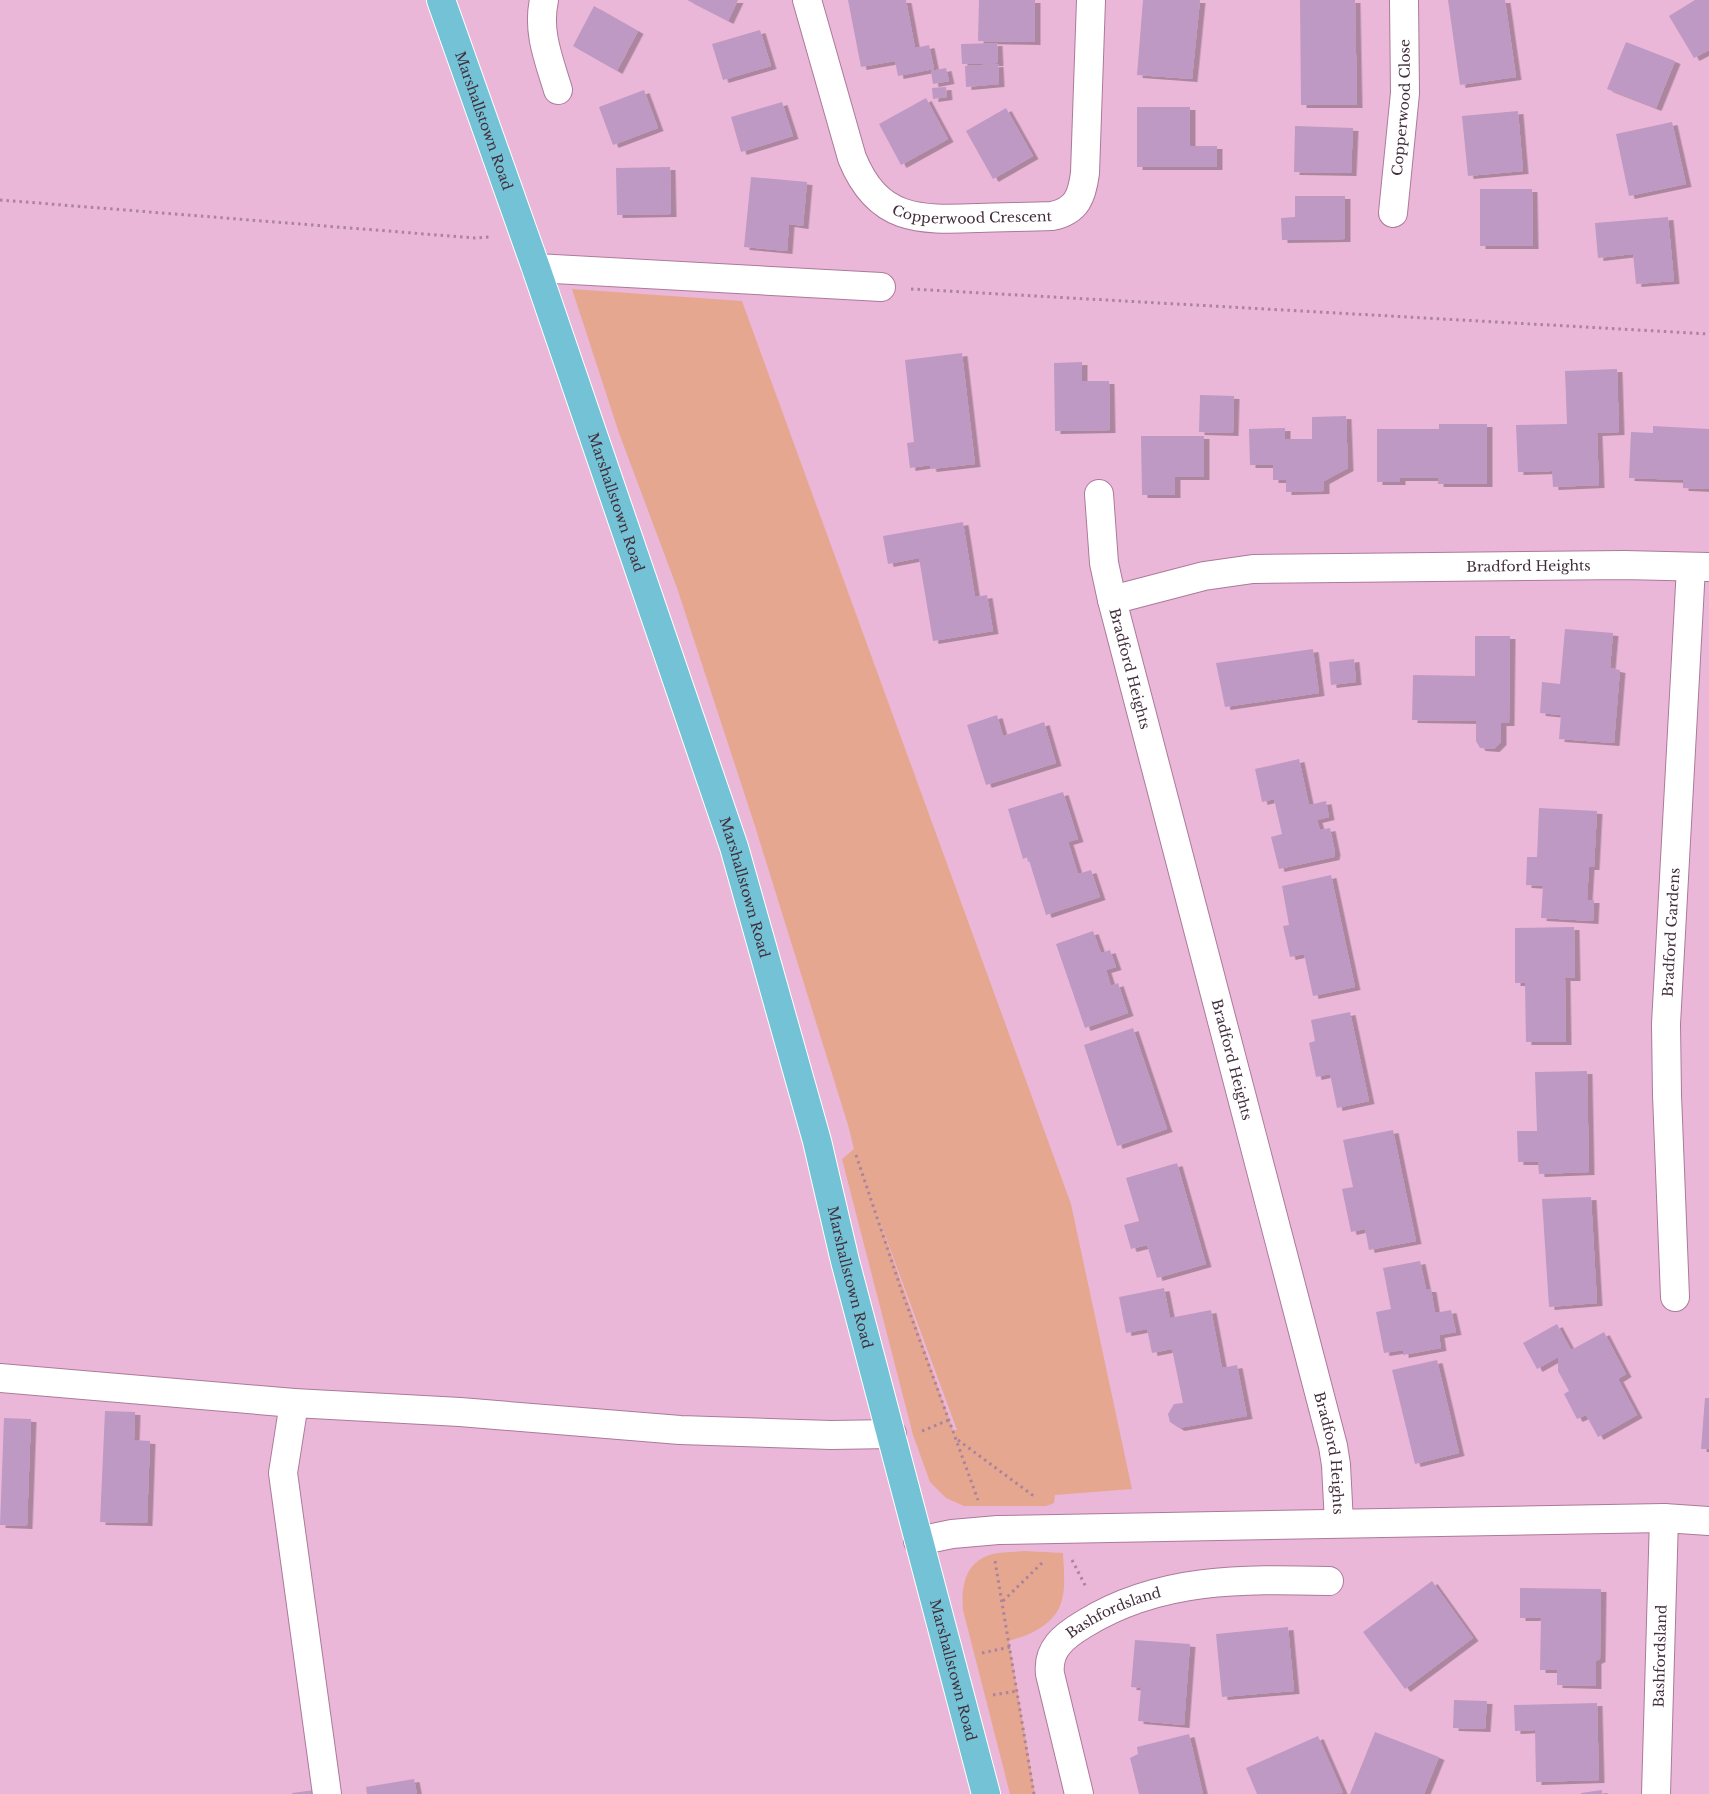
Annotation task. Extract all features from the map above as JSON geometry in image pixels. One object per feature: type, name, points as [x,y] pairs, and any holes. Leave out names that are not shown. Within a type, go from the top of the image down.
[{"type":"main road","name":"Marshallstown Road","points":[[440,0],[536,268],[734,847],[817,1140],[918,1541],[986,1794]]},
{"type":"street","points":[[544,0],[541,14],[543,38],[558,90]]},
{"type":"street","name":"Copperwood Crescent","points":[[807,0],[852,158],[863,180],[880,199],[897,211],[915,217],[937,219],[1052,216],[1068,211],[1076,203],[1082,190],[1085,173],[1091,0]]},
{"type":"street","name":"Copperwood Close","points":[[1393,213],[1405,93],[1404,0]]},
{"type":"street","points":[[536,268],[880,288]]},
{"type":"street","name":"Bradford Heights","points":[[1099,494],[1104,563],[1112,600],[1333,1446],[1337,1474],[1339,1523]]},
{"type":"street","name":"Bradford Heights","points":[[1112,600],[1204,576],[1253,568],[1614,565],[1700,567]]},
{"type":"street","name":"Bradford Gardens","points":[[1675,1298],[1666,1024],[1700,567]]},
{"type":"street","points":[[0,1378],[294,1403],[460,1412],[680,1430],[831,1435],[892,1434]]},
{"type":"street","points":[[294,1403],[282,1473],[327,1794]]},
{"type":"street","name":"Bradford Heights","points":[[918,1541],[952,1534],[989,1531],[1664,1518],[1709,1520]]},
{"type":"street","name":"Bashfordsland","points":[[1656,1794],[1664,1518]]},
{"type":"street","name":"Bashfordsland","points":[[1079,1794],[1050,1678],[1049,1664],[1059,1642],[1100,1614],[1121,1604],[1152,1594],[1209,1582],[1265,1580],[1329,1581]]},
{"type":"path","points":[[0,200],[475,238],[524,234]]},
{"type":"path","points":[[880,288],[1709,334]]},
{"type":"path","points":[[854,1149],[900,1289],[989,1531],[1034,1794]]},
{"type":"path","points":[[1069,1553],[1100,1614]]},
{"type":"shaded area","points":[[572,289],[742,301],[1071,1204],[1132,1489],[1055,1495],[1054,1503],[1046,1506],[964,1506],[946,1498],[930,1482],[913,1435],[842,1159],[854,1149],[848,1125],[754,823],[677,588],[619,433]],"holes":[[[875,1208],[957,1430],[953,1430]]]},
{"type":"shaded area","points":[[1024,1551],[1063,1553],[1064,1590],[1058,1610],[1052,1618],[1026,1636],[1009,1641],[1035,1794],[1010,1794],[963,1610],[963,1592],[967,1576],[976,1562],[993,1554]]},
{"type":"building","points":[[687,0],[738,0],[728,21]]},
{"type":"building","points":[[848,0],[906,0],[915,48],[929,45],[934,69],[898,76],[895,61],[861,67]]},
{"type":"building","points":[[979,0],[1035,0],[1035,42],[978,41]]},
{"type":"building","points":[[1143,0],[1200,0],[1192,79],[1137,75]]},
{"type":"building","points":[[1300,0],[1355,0],[1357,105],[1301,105]]},
{"type":"building","points":[[1448,0],[1505,0],[1516,77],[1460,85]]},
{"type":"building","points":[[1695,0],[1709,0],[1709,50],[1694,58],[1669,16]]},
{"type":"building","points":[[594,6],[638,31],[617,71],[573,46]]},
{"type":"building","points":[[760,30],[771,66],[723,80],[712,44]]},
{"type":"building","points":[[1626,42],[1675,61],[1656,108],[1607,89]]},
{"type":"building","points":[[997,43],[998,63],[962,64],[961,44]]},
{"type":"building","points":[[998,64],[999,84],[966,87],[965,66]]},
{"type":"building","points":[[946,68],[949,81],[933,84],[931,71]]},
{"type":"building","points":[[946,87],[947,97],[933,99],[932,88]]},
{"type":"building","points":[[644,90],[658,128],[613,145],[599,107]]},
{"type":"building","points":[[926,98],[948,139],[901,165],[879,124]]},
{"type":"building","points":[[782,102],[793,136],[741,152],[731,117]]},
{"type":"building","points":[[1137,107],[1190,107],[1190,146],[1217,146],[1217,167],[1137,167]]},
{"type":"building","points":[[1006,108],[1033,156],[993,179],[966,131]]},
{"type":"building","points":[[1518,111],[1523,171],[1468,176],[1462,116]]},
{"type":"building","points":[[1672,122],[1686,184],[1629,196],[1616,134]]},
{"type":"building","points":[[1295,126],[1353,128],[1351,173],[1294,172]]},
{"type":"building","points":[[670,167],[671,214],[617,215],[616,168]]},
{"type":"building","points":[[751,177],[807,182],[803,226],[789,224],[787,251],[744,247]]},
{"type":"building","points":[[1480,189],[1532,189],[1533,246],[1480,246]]},
{"type":"building","points":[[1295,196],[1345,196],[1345,239],[1282,240],[1281,218],[1295,217]]},
{"type":"building","points":[[1668,217],[1674,281],[1636,284],[1633,254],[1598,258],[1595,223]]},
{"type":"building","points":[[962,353],[975,464],[931,469],[930,465],[910,468],[907,443],[914,442],[905,360]]},
{"type":"building","points":[[1082,362],[1082,381],[1109,381],[1110,430],[1055,431],[1054,363]]},
{"type":"building","points":[[1617,369],[1619,432],[1597,433],[1599,485],[1553,487],[1552,471],[1518,472],[1516,425],[1567,424],[1565,371]]},
{"type":"building","points":[[1200,395],[1234,396],[1233,433],[1199,432]]},
{"type":"building","points":[[1346,416],[1348,468],[1324,481],[1324,491],[1286,492],[1286,480],[1273,480],[1273,465],[1250,465],[1249,429],[1285,428],[1285,439],[1312,439],[1312,417]]},
{"type":"building","points":[[1439,424],[1487,424],[1487,484],[1438,484],[1438,478],[1400,478],[1400,482],[1377,482],[1377,429],[1439,429]]},
{"type":"building","points":[[1653,426],[1709,429],[1709,489],[1683,488],[1683,480],[1629,478],[1631,432],[1653,433]]},
{"type":"building","points":[[1141,436],[1204,436],[1204,477],[1175,477],[1175,495],[1142,495]]},
{"type":"building","points":[[963,522],[975,597],[987,595],[993,631],[933,641],[919,558],[888,564],[883,536]]},
{"type":"building","points":[[1565,629],[1613,633],[1610,668],[1620,670],[1614,743],[1559,739],[1561,715],[1540,713],[1542,682],[1560,684]]},
{"type":"building","points":[[1475,636],[1510,636],[1509,723],[1501,723],[1501,742],[1494,749],[1480,748],[1476,741],[1476,721],[1412,720],[1413,675],[1475,676]]},
{"type":"building","points":[[1313,649],[1319,693],[1225,707],[1216,663]]},
{"type":"building","points":[[1354,659],[1356,682],[1331,685],[1329,662]]},
{"type":"building","points":[[997,715],[1003,736],[1044,722],[1056,763],[986,785],[967,725]]},
{"type":"building","points":[[1299,759],[1309,805],[1326,801],[1329,817],[1317,820],[1320,830],[1330,828],[1335,852],[1334,857],[1279,869],[1271,837],[1282,834],[1274,799],[1262,802],[1255,769]]},
{"type":"building","points":[[1063,792],[1078,839],[1068,842],[1078,874],[1091,870],[1100,897],[1046,915],[1028,857],[1023,859],[1008,809]]},
{"type":"building","points":[[1539,808],[1597,811],[1594,867],[1589,867],[1587,900],[1594,900],[1593,921],[1541,918],[1543,886],[1526,885],[1527,857],[1537,857]]},
{"type":"building","points":[[1331,875],[1355,987],[1313,996],[1304,954],[1290,957],[1283,926],[1289,925],[1282,886]]},
{"type":"building","points":[[1574,927],[1575,978],[1565,978],[1566,1042],[1526,1042],[1525,983],[1515,983],[1515,928]]},
{"type":"building","points":[[1093,931],[1101,953],[1110,950],[1116,967],[1106,970],[1111,986],[1118,983],[1128,1013],[1085,1028],[1056,944]]},
{"type":"building","points":[[1350,1012],[1369,1101],[1337,1108],[1330,1074],[1316,1077],[1309,1043],[1315,1041],[1311,1020]]},
{"type":"building","points":[[1133,1028],[1167,1129],[1117,1146],[1084,1045]]},
{"type":"building","points":[[1587,1071],[1589,1172],[1539,1174],[1538,1162],[1518,1162],[1517,1131],[1537,1131],[1535,1072]]},
{"type":"building","points":[[1393,1130],[1416,1241],[1369,1250],[1365,1229],[1351,1232],[1342,1189],[1353,1187],[1343,1140]]},
{"type":"building","points":[[1177,1163],[1206,1264],[1157,1278],[1147,1245],[1131,1249],[1124,1225],[1139,1221],[1126,1178]]},
{"type":"building","points":[[1591,1197],[1597,1303],[1549,1307],[1542,1199]]},
{"type":"building","points":[[1420,1261],[1426,1289],[1431,1289],[1435,1313],[1451,1310],[1456,1332],[1439,1335],[1441,1348],[1403,1355],[1403,1350],[1384,1353],[1376,1312],[1391,1309],[1383,1268]]},
{"type":"building","points":[[1164,1288],[1170,1318],[1211,1310],[1222,1368],[1237,1365],[1247,1416],[1179,1428],[1170,1422],[1168,1414],[1174,1404],[1183,1403],[1172,1349],[1152,1353],[1147,1329],[1126,1333],[1119,1297]]},
{"type":"building","points":[[1557,1324],[1571,1350],[1604,1332],[1626,1374],[1618,1379],[1637,1415],[1598,1437],[1586,1415],[1577,1419],[1564,1394],[1569,1391],[1558,1371],[1558,1357],[1537,1369],[1523,1343]]},
{"type":"building","points":[[1437,1360],[1459,1453],[1415,1464],[1392,1370]]},
{"type":"building","points":[[1705,1398],[1709,1398],[1709,1449],[1701,1449]]},
{"type":"building","points":[[105,1411],[135,1412],[134,1440],[150,1441],[147,1523],[100,1522]]},
{"type":"building","points":[[4,1418],[31,1419],[27,1526],[0,1525]]},
{"type":"building","points":[[1432,1581],[1473,1638],[1405,1689],[1363,1632]]},
{"type":"building","points":[[1520,1588],[1601,1589],[1600,1659],[1596,1661],[1596,1686],[1557,1685],[1557,1670],[1540,1670],[1541,1618],[1520,1618]]},
{"type":"building","points":[[1288,1627],[1294,1691],[1222,1697],[1216,1634]]},
{"type":"building","points":[[1135,1640],[1190,1644],[1184,1725],[1138,1721],[1141,1688],[1131,1687]]},
{"type":"building","points":[[1454,1700],[1487,1701],[1485,1729],[1453,1728]]},
{"type":"building","points":[[1597,1703],[1599,1780],[1536,1782],[1535,1730],[1515,1731],[1514,1705]]},
{"type":"building","points":[[1375,1732],[1439,1757],[1424,1794],[1350,1794]]},
{"type":"building","points":[[1189,1734],[1203,1794],[1139,1794],[1130,1758],[1138,1754],[1137,1747]]},
{"type":"building","points":[[1318,1736],[1343,1793],[1257,1794],[1246,1768]]},
{"type":"building","points":[[414,1779],[417,1794],[367,1794],[366,1787]]},
{"type":"building","points":[[315,1790],[315,1794],[292,1794],[292,1793]]},
{"type":"building","points":[[1602,1790],[1602,1794],[1581,1794],[1581,1793]]}]
